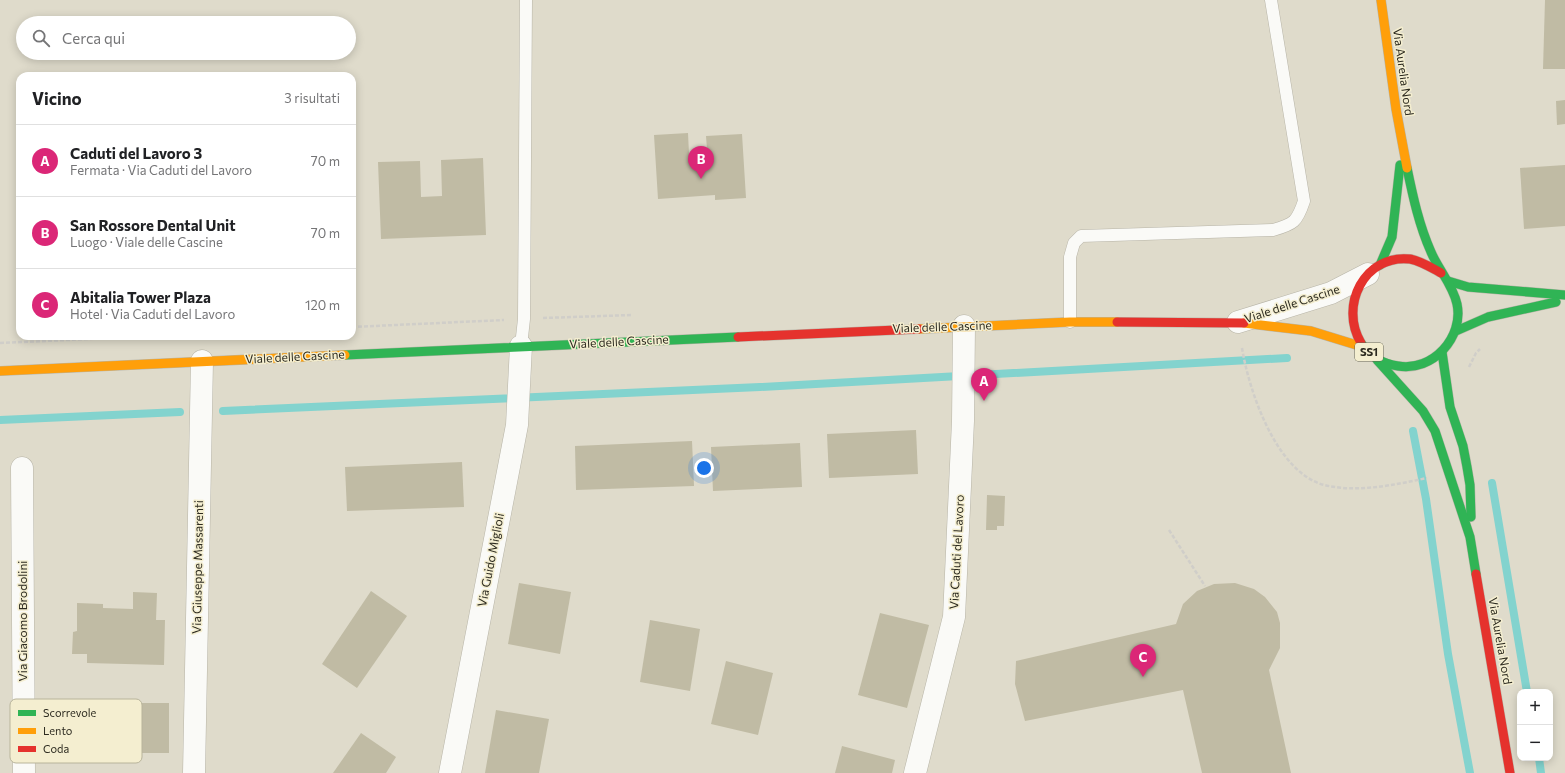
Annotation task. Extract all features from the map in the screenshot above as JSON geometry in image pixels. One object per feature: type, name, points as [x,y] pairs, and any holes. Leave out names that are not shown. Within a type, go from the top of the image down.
[{"type":"main road","name":"Via Aurelia Nord","points":[[1381,0],[1402,148],[1418,217],[1430,251],[1441,273]]},
{"type":"main road","name":"Via Aurelia Nord","points":[[1374,270],[1392,237],[1402,148]]},
{"type":"main road","name":"SS1","points":[[1396,260],[1412,260],[1428,265],[1441,273],[1455,292],[1458,305],[1456,331],[1450,342],[1442,352],[1427,362],[1410,367],[1392,365],[1376,359],[1363,347],[1355,333],[1351,318],[1352,307],[1358,287],[1374,270],[1396,260]]},
{"type":"main road","points":[[1448,281],[1468,287],[1565,295]]},
{"type":"main road","points":[[1456,331],[1488,317],[1536,305],[1565,300]]},
{"type":"main road","name":"Viale delle Cascine","points":[[0,371],[1070,322],[1238,322],[1311,331],[1363,347]]},
{"type":"main road","name":"Via Aurelia Nord","points":[[1442,352],[1450,407],[1463,446],[1469,479],[1471,504],[1470,537]]},
{"type":"main road","name":"Via Aurelia Nord","points":[[1376,359],[1423,411],[1435,431],[1470,537],[1510,773]]},
{"type":"street","name":"Viale delle Cascine","points":[[1238,322],[1331,293],[1374,270]]},
{"type":"street","name":"Via Caduti del Lavoro","points":[[915,773],[954,616],[963,391],[964,326]]},
{"type":"street","name":"Via Guido Miglioli","points":[[450,773],[518,414],[521,346]]},
{"type":"street","name":"Via Giuseppe Massarenti","points":[[194,773],[202,361]]},
{"type":"street","name":"Via Giacomo Brodolini","points":[[22,468],[24,699]]},
{"type":"street","name":"Via Giacomo Brodolini","points":[[24,763],[24,773]]},
{"type":"lane","points":[[521,346],[524,319],[526,0]]},
{"type":"lane","points":[[1070,322],[1070,257],[1074,243],[1081,236],[1273,230],[1290,225],[1296,220],[1304,201],[1271,0]]},
{"type":"path","points":[[0,343],[67,340]]},
{"type":"path","points":[[1467,375],[1476,353],[1485,345]]},
{"type":"path","points":[[1243,352],[1253,397],[1267,427],[1288,458],[1304,476],[1324,484],[1348,488],[1394,484],[1416,480]]},
{"type":"path","points":[[1169,530],[1205,586]]},
{"type":"building","points":[[1545,0],[1565,0],[1565,69],[1543,69]]},
{"type":"building","points":[[1565,100],[1565,124],[1557,125],[1556,101]]},
{"type":"building","points":[[688,133],[689,154],[701,153],[702,164],[708,163],[706,136],[742,134],[746,198],[715,200],[715,195],[658,199],[654,135]]},
{"type":"building","points":[[483,158],[486,235],[381,239],[378,162],[420,161],[421,197],[442,196],[441,160]]},
{"type":"building","points":[[1565,165],[1565,226],[1524,229],[1520,168]]},
{"type":"building","points":[[916,430],[918,474],[829,478],[827,434]]},
{"type":"building","points":[[692,441],[694,486],[576,490],[575,446]]},
{"type":"building","points":[[800,443],[802,487],[713,491],[711,447]]},
{"type":"building","points":[[462,462],[464,507],[347,511],[345,467]]},
{"type":"building","points":[[987,495],[1005,496],[1004,526],[997,526],[997,530],[986,530]]},
{"type":"building","points":[[519,583],[571,592],[560,654],[508,644]]},
{"type":"building","points":[[1235,583],[1254,589],[1265,597],[1277,612],[1280,623],[1280,648],[1269,670],[1291,773],[1202,773],[1183,690],[1025,721],[1015,684],[1016,661],[1176,624],[1183,604],[1197,591],[1214,584]]},
{"type":"building","points":[[371,591],[407,616],[357,688],[322,664]]},
{"type":"building","points":[[133,592],[157,593],[156,620],[165,620],[164,665],[87,663],[87,654],[72,654],[73,632],[77,631],[77,603],[103,604],[103,608],[133,609]]},
{"type":"building","points":[[880,613],[929,625],[907,708],[858,695]]},
{"type":"building","points":[[650,620],[700,629],[690,691],[640,682]]},
{"type":"building","points":[[726,661],[773,673],[758,735],[711,724]]},
{"type":"building","points":[[142,703],[169,703],[169,753],[142,753]]},
{"type":"building","points":[[496,710],[549,719],[539,773],[485,773]]},
{"type":"building","points":[[361,733],[396,757],[386,773],[333,773]]},
{"type":"building","points":[[842,746],[895,760],[892,773],[835,773]]},
{"type":"waterway","points":[[223,411],[760,387],[1287,358]]},
{"type":"waterway","points":[[0,420],[180,412]]},
{"type":"waterway","points":[[1413,431],[1426,499],[1448,654],[1470,773]]},
{"type":"waterway","points":[[1492,483],[1526,689]]},
{"type":"waterway","points":[[1539,761],[1541,773]]},
{"type":"traffic: fast","points":[[1380,265],[1392,237],[1400,165]]},
{"type":"traffic: fast","points":[[1361,343],[1364,348],[1377,359],[1398,366],[1411,366],[1434,358],[1451,340],[1456,328],[1458,316],[1455,297],[1434,258],[1423,232],[1407,168]]},
{"type":"traffic: fast","points":[[1448,281],[1468,287],[1565,295]]},
{"type":"traffic: fast","points":[[1456,331],[1488,317],[1556,302]]},
{"type":"traffic: fast","points":[[345,355],[738,337]]},
{"type":"traffic: fast","points":[[1442,352],[1450,407],[1463,446],[1467,467],[1470,485],[1471,517]]},
{"type":"traffic: fast","points":[[1377,360],[1423,411],[1435,431],[1470,537],[1476,574]]},
{"type":"traffic: slow","points":[[1381,0],[1396,109],[1407,168]]},
{"type":"traffic: slow","points":[[919,329],[1070,322],[1117,322]]},
{"type":"traffic: slow","points":[[1244,323],[1311,331],[1363,347]]},
{"type":"traffic: slow","points":[[0,371],[345,355]]},
{"type":"traffic: jam","points":[[1361,343],[1355,329],[1353,314],[1355,299],[1360,285],[1368,274],[1380,265],[1394,260],[1410,259],[1422,263],[1441,273]]},
{"type":"traffic: jam","points":[[1117,322],[1244,323]]},
{"type":"traffic: jam","points":[[738,337],[919,329]]},
{"type":"traffic: jam","points":[[1476,574],[1510,773]]},
{"type":"place","name":"San Rossore Dental Unit","points":[[701,179]]},
{"type":"place","name":"Caduti del Lavoro 3","points":[[984,401]]},
{"type":"place","name":"Abitalia Tower Plaza","points":[[1143,677]]}]
